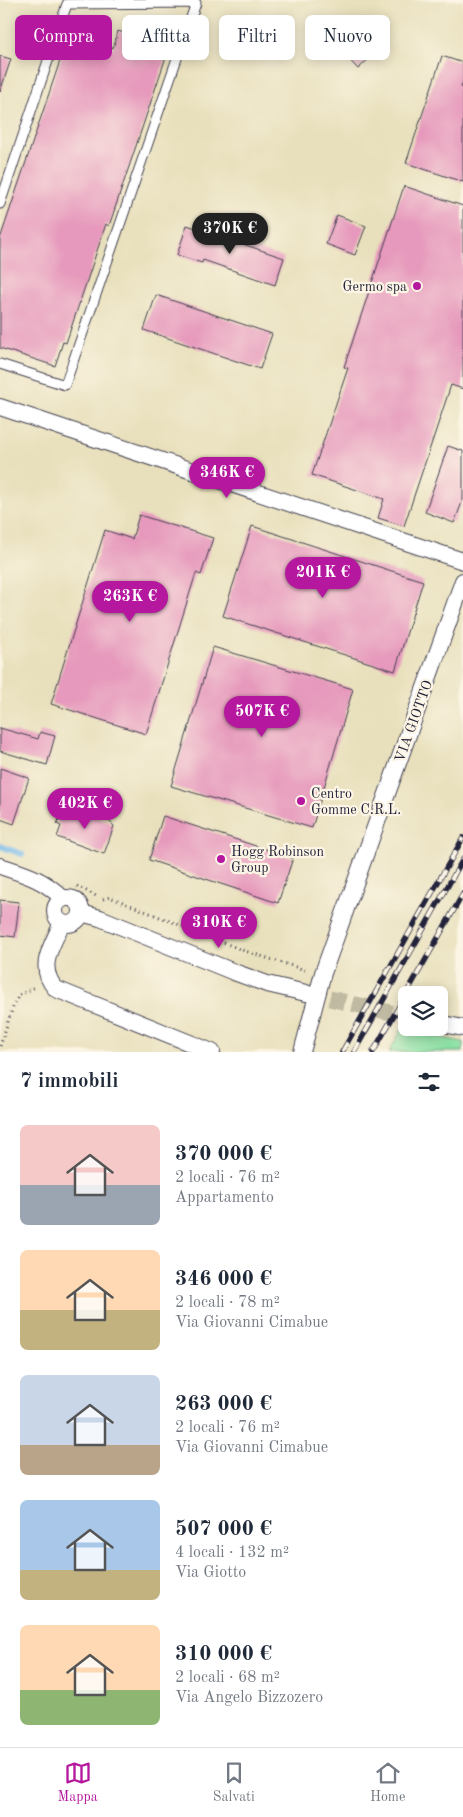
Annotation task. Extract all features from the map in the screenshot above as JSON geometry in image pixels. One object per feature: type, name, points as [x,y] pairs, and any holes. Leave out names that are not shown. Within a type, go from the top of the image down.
[{"type":"street","points":[[0,407],[463,561]]},
{"type":"street","name":"VIA GIOTTO","points":[[302,1052],[323,973],[463,581]]},
{"type":"street","points":[[0,866],[50,886],[62,898]]},
{"type":"street","points":[[62,898],[74,898],[81,907],[81,913],[79,919],[74,923],[62,923],[58,920],[54,908],[62,898]]},
{"type":"street","points":[[81,913],[100,918],[267,984],[306,993]]},
{"type":"street","points":[[62,923],[46,960],[45,968],[50,983],[56,989],[64,994],[212,1052]]},
{"type":"street","points":[[448,1025],[463,1028]]},
{"type":"lane","points":[[0,204],[67,4],[196,3],[65,385],[0,364]]},
{"type":"path","points":[[102,899],[110,897],[242,950],[308,971],[323,973]]},
{"type":"path","points":[[0,1046],[19,995],[50,983]]},
{"type":"green space","points":[[398,1036],[432,1036],[463,1042],[463,1052],[389,1052]]},
{"type":"building","points":[[118,31],[122,32],[122,60],[165,60],[109,226],[106,224],[66,343],[63,342],[55,366],[0,348],[0,239],[60,60],[112,60]]},
{"type":"building","points":[[0,56],[11,59],[0,92]]},
{"type":"building","points":[[442,56],[463,63],[463,82],[461,87],[463,88],[463,182],[406,163]]},
{"type":"building","points":[[350,60],[368,60],[358,69]]},
{"type":"building","name":"Germo spa","points":[[404,186],[463,206],[463,389],[451,385],[404,526],[378,518],[384,499],[312,475],[348,368],[344,367]]},
{"type":"building","points":[[337,215],[366,226],[355,255],[326,244]]},
{"type":"building","points":[[187,225],[284,258],[275,285],[203,260],[202,263],[177,255]]},
{"type":"building","points":[[156,295],[272,334],[260,369],[144,330]]},
{"type":"building","points":[[448,446],[463,451],[463,500],[454,523],[425,512]]},
{"type":"building","points":[[139,515],[213,538],[201,575],[196,573],[146,734],[51,704],[105,530],[132,539]]},
{"type":"building","points":[[252,526],[423,581],[395,671],[223,616]]},
{"type":"building","points":[[213,647],[353,689],[312,828],[171,786]]},
{"type":"building","points":[[0,728],[38,739],[40,732],[55,736],[47,765],[0,751]]},
{"type":"building","points":[[0,768],[29,778],[14,824],[0,819]]},
{"type":"building","points":[[70,809],[109,821],[114,826],[104,854],[57,837],[61,826],[57,824],[63,810],[69,811]]},
{"type":"building","name":"Hogg Robinson Group","points":[[163,816],[293,858],[278,903],[149,860]]},
{"type":"building","points":[[0,900],[19,902],[15,937],[0,935]]},
{"type":"waterway","points":[[0,846],[22,854]]},
{"type":"tunnel","points":[[306,993],[398,1014]]},
{"type":"railway","points":[[342,1052],[463,838]]},
{"type":"railway","points":[[354,1052],[463,859]]},
{"type":"railway","points":[[373,1052],[463,894]]},
{"type":"place","name":"Germo spa","points":[[417,286]]},
{"type":"place","name":"Centro Gomme C.R.L.","points":[[301,801]]},
{"type":"place","name":"Hogg Robinson Group","points":[[221,859]]}]
